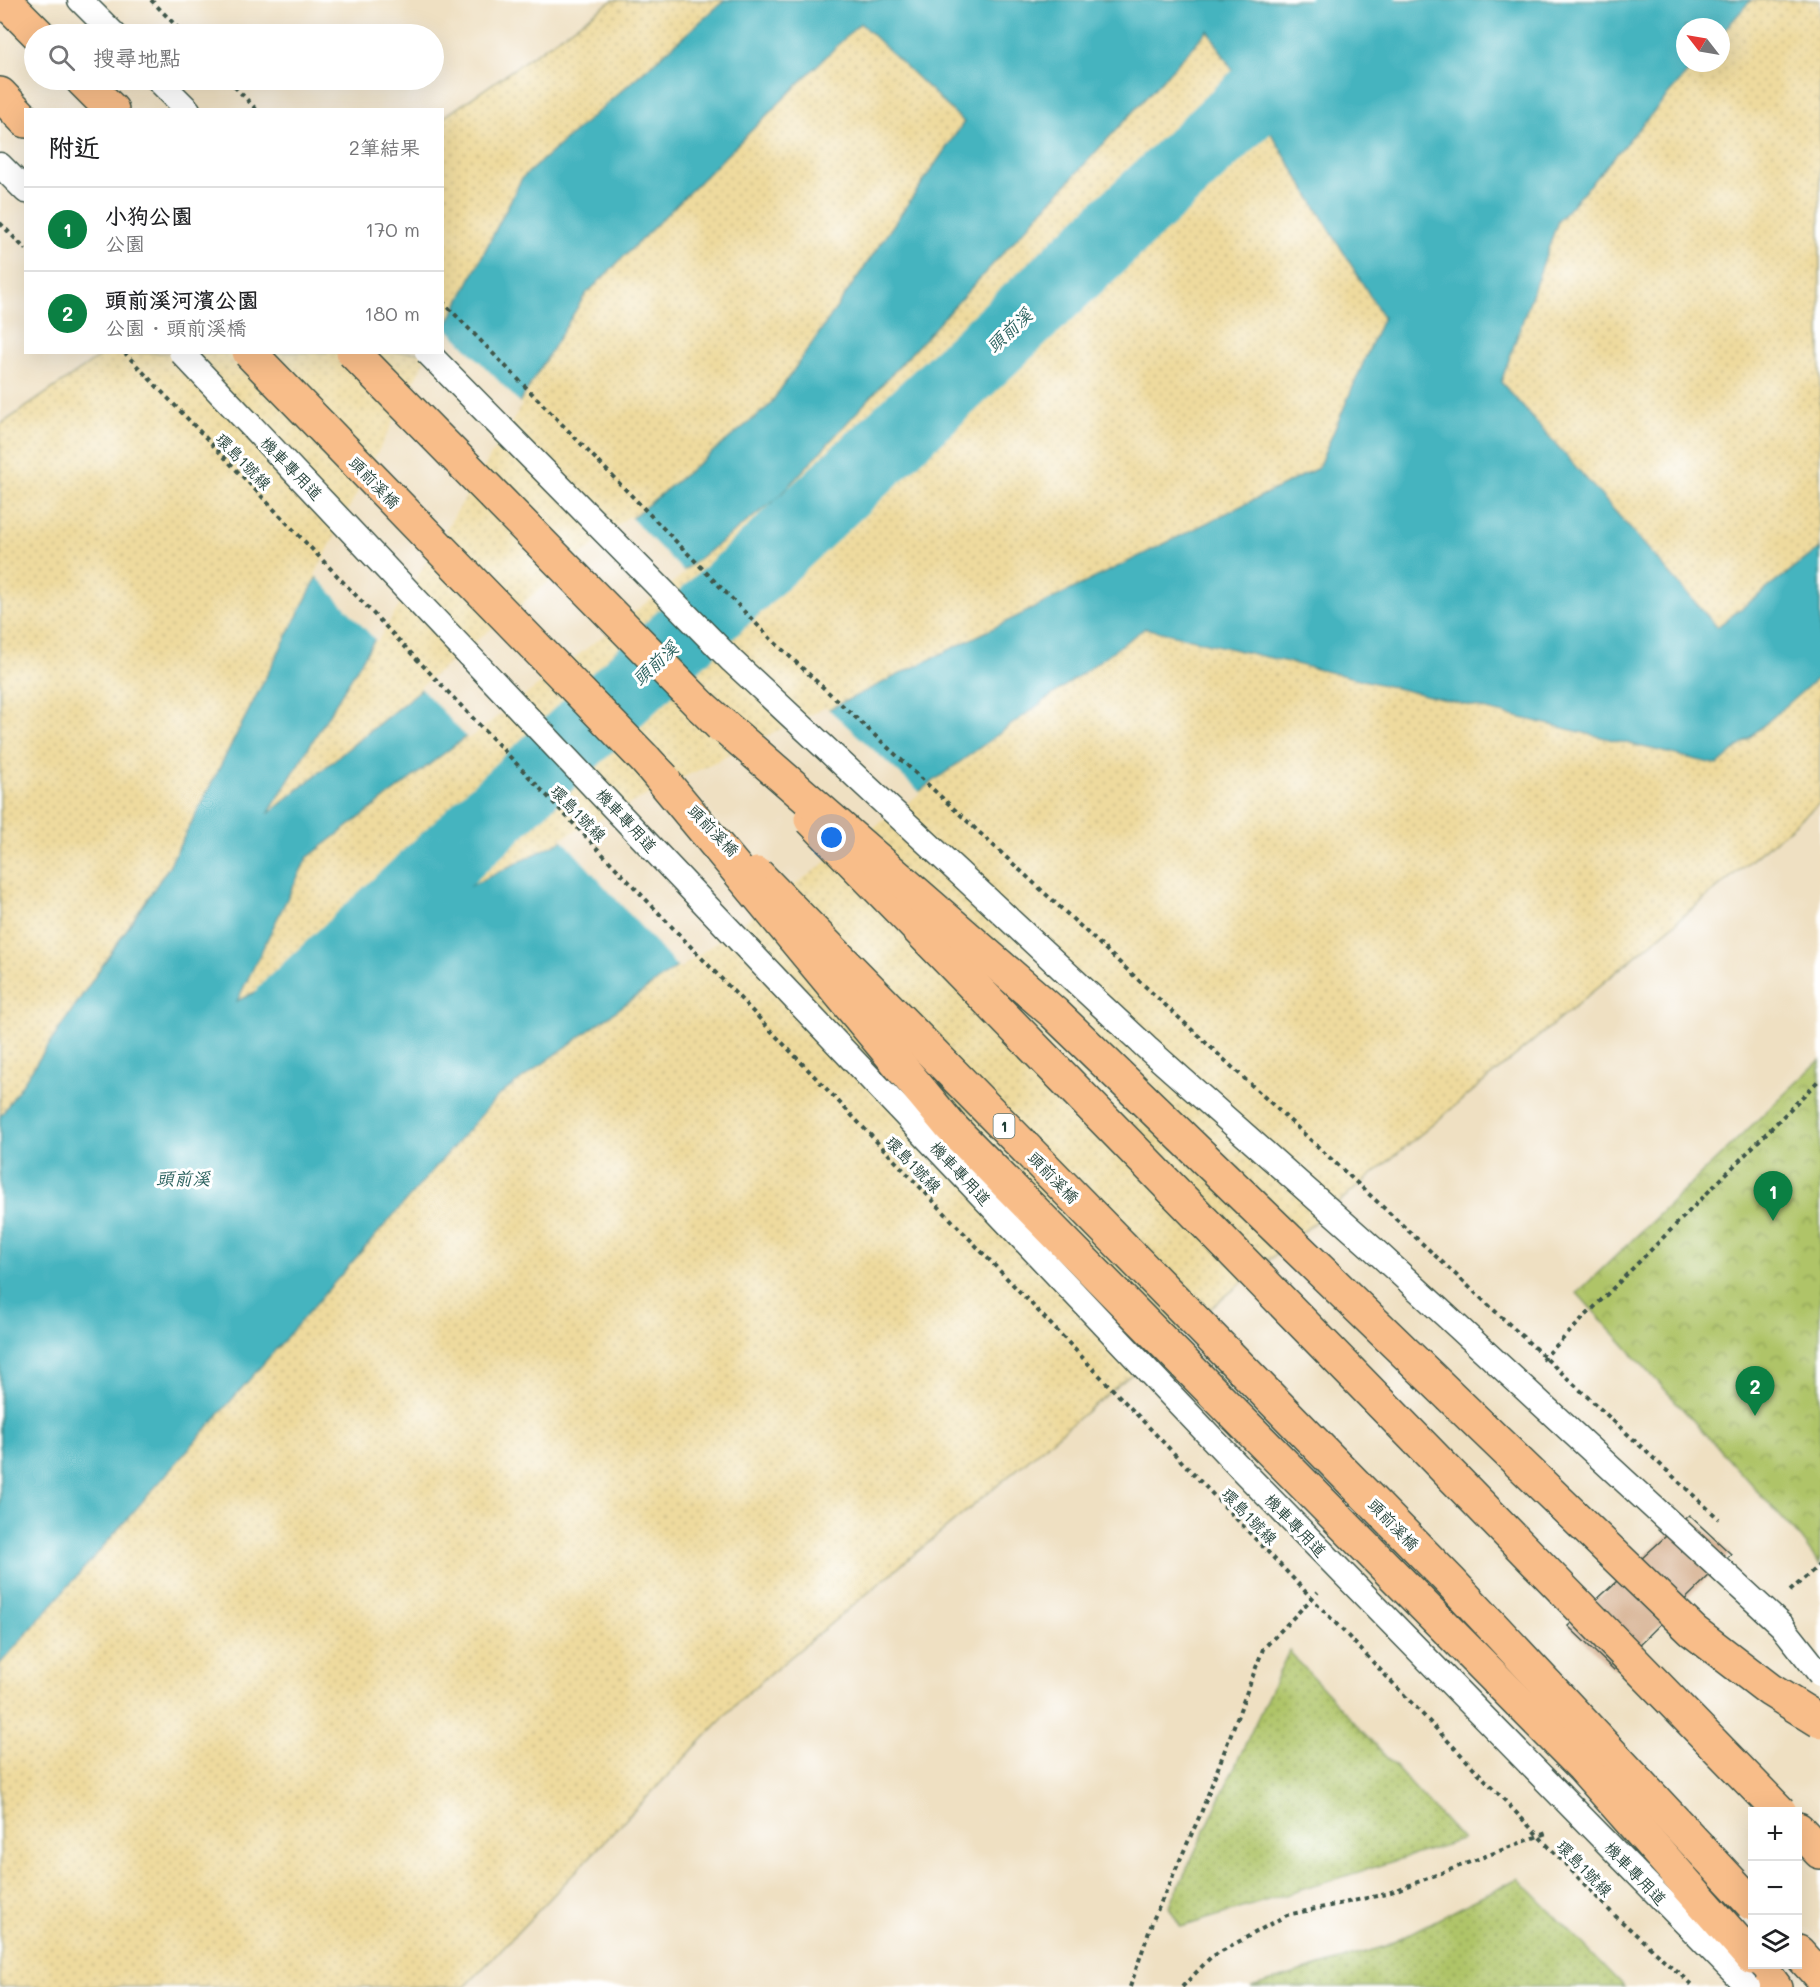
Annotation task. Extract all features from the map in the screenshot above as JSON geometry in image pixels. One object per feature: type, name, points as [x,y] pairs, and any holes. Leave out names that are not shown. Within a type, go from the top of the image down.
[{"type":"main road","points":[[4,0],[28,24]]},
{"type":"main road","points":[[92,90],[110,108]]},
{"type":"main road","points":[[0,94],[24,119]]},
{"type":"main road","name":"頭前溪橋","points":[[251,354],[1450,1581],[1748,1900]]},
{"type":"main road","points":[[355,354],[1775,1807]]},
{"type":"main road","points":[[701,706],[1054,1013],[1693,1631],[1770,1690],[1820,1721]]},
{"type":"main road","points":[[645,759],[950,1126],[1583,1767],[1748,1953]]},
{"type":"main road","points":[[1802,1834],[1820,1852]]},
{"type":"main road","points":[[1802,1957],[1820,1976]]},
{"type":"main road","points":[[1761,1969],[1775,1987]]},
{"type":"lane","points":[[80,0],[104,24]]},
{"type":"lane","points":[[168,90],[186,108]]},
{"type":"lane","points":[[0,165],[24,189]]},
{"type":"lane","name":"機車專用道","points":[[183,354],[1235,1463],[1748,1987]]},
{"type":"lane","points":[[430,354],[732,661],[1148,1049],[1389,1263],[1782,1626],[1820,1674]]},
{"type":"path","points":[[151,0],[174,24]]},
{"type":"path","points":[[238,90],[255,108]]},
{"type":"path","points":[[0,223],[24,248]]},
{"type":"path","points":[[444,303],[771,639],[1728,1527]]},
{"type":"path","name":"環島1號線","points":[[126,354],[1602,1903],[1694,1987]]},
{"type":"path","points":[[1787,1584],[1794,1593]]},
{"type":"green space","points":[[1820,1060],[1820,1565],[1801,1539],[1577,1293]]},
{"type":"green space","points":[[1289,1651],[1462,1840],[1181,1927],[1169,1907]]},
{"type":"green space","points":[[1518,1878],[1624,1987],[1251,1987],[1386,1946]]},
{"type":"sand","points":[[613,0],[1820,0],[1820,803],[746,1694],[465,1987],[0,1987],[0,425],[104,354],[444,354],[444,117]]},
{"type":"water","name":"頭前溪","points":[[725,0],[1751,0],[1730,24],[1730,18],[1676,18],[1676,72],[1688,72],[1558,221],[1501,382],[1717,627],[1820,548],[1820,676],[1718,765],[1145,628],[497,1097],[0,1664],[0,1117],[168,868],[431,354],[444,354],[444,331],[522,178]],"holes":[[[860,23],[964,122],[769,406],[268,814],[585,295]],[[1208,30],[1383,317],[1318,468],[237,1001],[307,858],[777,499]]]},
{"type":"pier","points":[[444,325],[522,405],[377,642],[315,575],[428,354],[444,354]]},
{"type":"pier","points":[[629,516],[685,573],[468,739],[420,687]]},
{"type":"pier","points":[[826,707],[921,793],[679,969],[561,838]]},
{"type":"building","points":[[1689,1515],[1731,1554],[1614,1670],[1568,1626]]},
{"type":"waterway","name":"頭前溪","points":[[288,1008],[1360,0]]},
{"type":"place","name":"小狗公園","points":[[1773,1221]]},
{"type":"place","name":"頭前溪河濱公園","points":[[1755,1416]]}]
